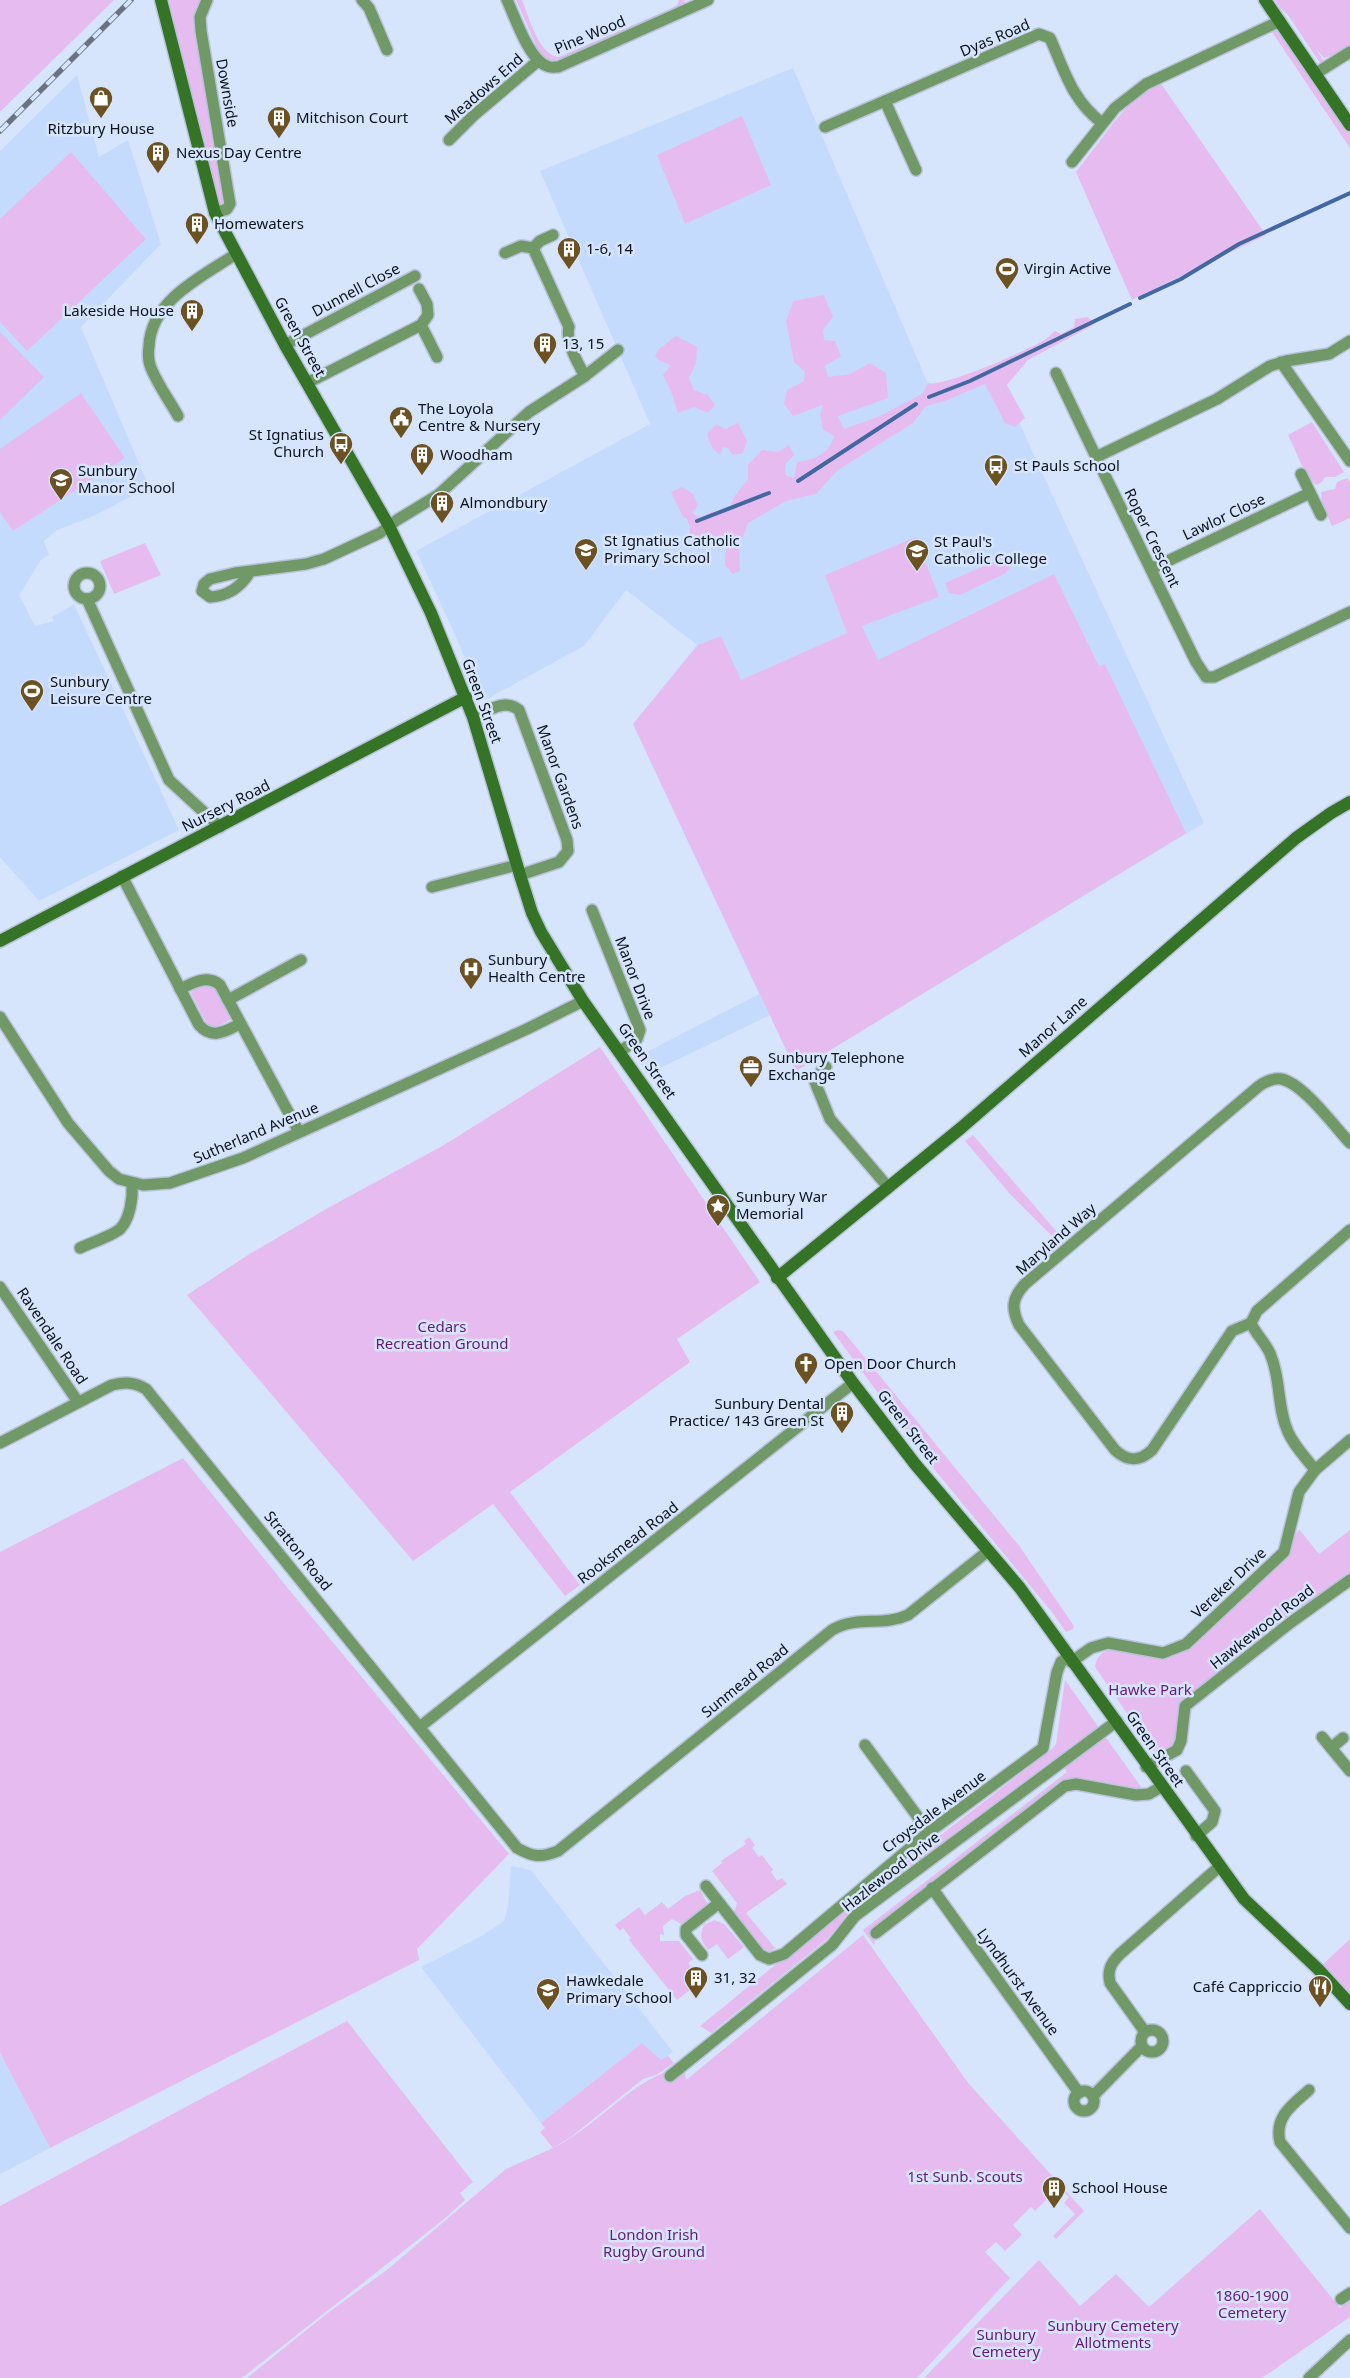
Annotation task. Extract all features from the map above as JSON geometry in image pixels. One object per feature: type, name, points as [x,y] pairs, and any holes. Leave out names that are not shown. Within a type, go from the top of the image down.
[{"type":"street","name":"Downside","points":[[206,0],[200,17],[201,31],[230,204],[227,209],[215,213]]},
{"type":"street","points":[[362,0],[369,8],[387,50]]},
{"type":"street","points":[[507,0],[529,47],[538,61]]},
{"type":"street","name":"Pine Wood","points":[[538,61],[548,67],[558,66],[693,3],[708,0]]},
{"type":"street","points":[[1265,0],[1350,125]]},
{"type":"street","name":"Green Street","points":[[162,4],[215,213],[306,383],[389,526],[426,602],[473,717],[519,870],[541,932],[583,1000],[777,1278],[853,1383],[915,1464],[1020,1588],[1116,1721],[1146,1767],[1244,1900],[1318,1969],[1350,2004]]},
{"type":"street","points":[[1072,162],[1115,108],[1146,84],[1280,22]]},
{"type":"street","name":"Dyas Road","points":[[825,127],[1039,34],[1050,38],[1076,98],[1090,114],[1102,123]]},
{"type":"street","points":[[1315,74],[1350,52]]},
{"type":"street","name":"Meadows End","points":[[449,140],[473,116],[538,61]]},
{"type":"street","points":[[885,101],[916,170]]},
{"type":"street","points":[[533,248],[540,241],[553,235]]},
{"type":"street","points":[[505,253],[521,246],[533,248]]},
{"type":"street","points":[[533,248],[570,328],[567,334],[574,357],[585,376]]},
{"type":"street","points":[[178,416],[151,367],[149,340],[153,324],[162,309],[174,296],[236,254]]},
{"type":"street","name":"Dunnell Close","points":[[285,345],[414,276]]},
{"type":"street","points":[[306,383],[421,324],[428,315],[427,304],[419,289]]},
{"type":"street","points":[[421,324],[437,357]]},
{"type":"street","points":[[1096,457],[1217,399],[1270,366],[1281,362],[1329,354],[1350,341]]},
{"type":"street","points":[[250,572],[306,564],[324,559],[380,533],[438,495],[529,412],[585,376],[618,350]]},
{"type":"street","points":[[1281,362],[1350,461]]},
{"type":"street","name":"Roper Crescent","points":[[1056,373],[1196,662],[1206,677],[1214,677],[1350,612]]},
{"type":"street","points":[[1301,474],[1320,514]]},
{"type":"street","name":"Lawlor Close","points":[[1151,568],[1310,493]]},
{"type":"street","points":[[87,599],[169,780],[220,827]]},
{"type":"street","name":"Nursery Road","points":[[0,941],[466,697]]},
{"type":"street","name":"Manor Gardens","points":[[432,888],[559,862],[568,852],[567,840],[519,710],[513,705],[504,704],[473,717]]},
{"type":"street","name":"Manor Lane","points":[[777,1278],[969,1122],[1296,838],[1330,813],[1350,802]]},
{"type":"street","points":[[122,876],[180,989],[203,1029],[214,1034],[221,1033],[240,1024]]},
{"type":"street","name":"Manor Drive","points":[[592,910],[640,1030],[638,1039],[621,1052]]},
{"type":"street","points":[[228,1000],[301,960]]},
{"type":"street","points":[[180,989],[196,981],[210,979],[220,985],[299,1132]]},
{"type":"street","name":"Sutherland Avenue","points":[[0,1017],[68,1123],[109,1171],[132,1184],[143,1186],[170,1183],[217,1168],[527,1029],[583,1000]]},
{"type":"street","points":[[826,1067],[815,1082],[830,1119],[888,1187]]},
{"type":"street","name":"Maryland Way","points":[[1350,1143],[1298,1088],[1279,1078],[1268,1080],[1258,1086],[1025,1284],[1017,1293],[1013,1303],[1014,1315],[1019,1325],[1115,1450],[1124,1458],[1134,1460],[1144,1457],[1152,1450],[1232,1331],[1251,1323],[1257,1311],[1350,1230]]},
{"type":"street","points":[[80,1248],[119,1230],[126,1218],[131,1203],[132,1184]]},
{"type":"street","name":"Ravendale Road","points":[[0,1287],[78,1402]]},
{"type":"street","points":[[1251,1323],[1256,1334],[1271,1354],[1278,1379],[1281,1408],[1288,1432],[1315,1470]]},
{"type":"street","name":"Stratton Road","points":[[0,1443],[112,1384],[125,1382],[137,1384],[146,1389],[517,1848],[531,1855]]},
{"type":"street","name":"Rooksmead Road","points":[[420,1726],[853,1383]]},
{"type":"street","name":"Vereker Drive","points":[[1070,1659],[1091,1648],[1108,1643],[1163,1653],[1186,1644],[1284,1552],[1299,1492],[1315,1470],[1350,1440]]},
{"type":"street","name":"Sunmead Road","points":[[531,1855],[544,1857],[558,1851],[832,1630],[843,1624],[895,1621],[908,1615],[988,1551]]},
{"type":"street","name":"Hawkewood Road","points":[[1146,1767],[1176,1750],[1181,1741],[1185,1706],[1290,1623],[1350,1580]]},
{"type":"street","name":"Croysdale Avenue","points":[[719,1903],[760,1955],[769,1958],[784,1954],[929,1832],[1043,1748],[1057,1672],[1061,1662],[1070,1659]]},
{"type":"street","name":"Hazlewood Drive","points":[[670,2076],[832,1945],[855,1916],[1116,1721]]},
{"type":"street","points":[[1322,1737],[1350,1771]]},
{"type":"street","points":[[1331,1748],[1343,1738]]},
{"type":"street","points":[[865,1745],[929,1832]]},
{"type":"street","points":[[1186,1771],[1215,1811],[1212,1822],[1196,1836]]},
{"type":"street","points":[[876,1933],[1065,1786],[1076,1784],[1136,1796],[1149,1794],[1161,1786]]},
{"type":"street","points":[[1142,2046],[1147,2051],[1154,2052],[1163,2046],[1163,2038],[1159,2032],[1152,2030],[1146,2032],[1110,1983],[1108,1975],[1110,1967],[1120,1954],[1220,1866]]},
{"type":"street","points":[[702,1955],[686,1935],[686,1929],[719,1903],[706,1886]]},
{"type":"street","name":"Lyndhurst Avenue","points":[[932,1888],[1079,2093],[1075,2102],[1080,2110],[1090,2110],[1093,2106],[1093,2096],[1142,2046],[1141,2038],[1146,2032]]},
{"type":"street","points":[[1309,2090],[1285,2111],[1280,2120],[1278,2135],[1280,2142],[1350,2228]]},
{"type":"street","points":[[1079,2093],[1089,2092],[1093,2096]]},
{"type":"street","points":[[1309,2378],[1350,2340]]},
{"type":"shaded area","name":"St Paul's Catholic College","points":[[793,68],[935,400],[997,375],[1204,823],[796,1071],[770,1015],[648,1074],[637,1057],[759,994],[633,724],[697,645],[626,590],[584,646],[483,701],[416,551],[650,424],[540,171]]},
{"type":"shaded area","name":"Sunbury Manor School","points":[[77,75],[99,157],[128,140],[161,244],[81,327],[149,487],[94,516],[57,530],[44,541],[49,555],[41,560],[19,595],[35,626],[54,621],[52,617],[74,604],[179,830],[39,901],[0,857],[0,151]]},
{"type":"shaded area","name":"Hawkedale Primary School","points":[[511,1866],[531,1870],[673,2052],[661,2061],[642,2043],[541,2123],[421,1967],[483,1935],[504,1921],[508,1907]]},
{"type":"shaded area","points":[[0,2053],[50,2148],[0,2174]]},
{"type":"green space","points":[[0,0],[114,0],[0,112]]},
{"type":"green space","points":[[161,0],[207,0],[200,17],[230,204],[215,213]]},
{"type":"green space","points":[[516,0],[522,0],[540,43],[552,55],[559,57],[670,9],[677,5],[679,0],[685,0],[683,7],[560,61],[551,61],[545,59],[539,52]]},
{"type":"green space","points":[[1275,0],[1350,0],[1350,52],[1346,51],[1324,58],[1316,49],[1325,63],[1320,63],[1288,15]]},
{"type":"green space","points":[[1276,30],[1282,33],[1350,133],[1350,148],[1272,32]]},
{"type":"green space","points":[[1155,75],[1266,235],[1132,300],[1076,172],[1114,122]]},
{"type":"green space","points":[[742,116],[771,185],[685,224],[657,155]]},
{"type":"green space","points":[[71,152],[146,239],[27,351],[0,322],[0,219]]},
{"type":"green space","points":[[824,295],[833,317],[823,330],[824,340],[835,341],[841,356],[825,366],[828,377],[850,374],[870,363],[886,373],[888,398],[838,416],[844,429],[880,416],[922,394],[928,383],[951,380],[1034,346],[1055,331],[1061,334],[1074,327],[1075,319],[1088,317],[1095,324],[1028,360],[1007,385],[1025,418],[1015,427],[1005,423],[985,384],[945,401],[926,406],[913,423],[838,470],[816,494],[786,501],[748,523],[739,547],[740,571],[733,574],[725,565],[726,547],[715,536],[694,543],[689,538],[690,527],[687,519],[683,517],[671,492],[682,487],[693,494],[698,506],[692,512],[699,518],[711,512],[729,511],[734,497],[748,479],[748,465],[762,450],[778,452],[789,445],[794,455],[786,463],[785,475],[794,478],[797,462],[815,458],[829,447],[834,436],[823,430],[820,414],[823,405],[793,416],[784,404],[787,390],[804,381],[805,372],[794,362],[786,321],[793,301]]},
{"type":"green space","points":[[0,332],[44,377],[0,420]]},
{"type":"green space","points":[[676,336],[697,347],[696,363],[689,378],[694,390],[708,395],[715,405],[708,413],[694,407],[678,413],[663,375],[671,365],[660,361],[655,356],[659,349]]},
{"type":"green space","points":[[81,393],[125,458],[13,531],[0,512],[0,449]]},
{"type":"green space","points":[[1312,422],[1344,472],[1335,477],[1325,477],[1322,482],[1316,485],[1305,472],[1288,435]]},
{"type":"green space","points":[[738,423],[747,441],[743,453],[733,455],[728,448],[723,447],[720,455],[712,448],[707,434],[716,424],[725,429]]},
{"type":"green space","points":[[1347,478],[1350,482],[1350,518],[1332,526],[1322,504],[1321,492],[1335,489],[1337,482]]},
{"type":"green space","points":[[916,537],[939,597],[862,626],[878,660],[1054,574],[1099,666],[1105,664],[1186,833],[796,1071],[633,724],[698,645],[721,636],[741,680],[847,633],[825,575]]},
{"type":"green space","points":[[145,543],[161,575],[114,594],[100,561]]},
{"type":"green space","points":[[1004,557],[1011,566],[1006,573],[960,595],[949,593],[945,583]]},
{"type":"green space","points":[[198,984],[214,985],[231,1019],[218,1027],[208,1026],[191,993]]},
{"type":"green space","name":"Cedars Recreation Ground","points":[[600,1047],[760,1282],[677,1339],[690,1362],[510,1492],[580,1585],[565,1596],[493,1504],[413,1561],[187,1295],[248,1255],[326,1209],[444,1145]]},
{"type":"green space","points":[[973,1135],[1064,1240],[1058,1242],[1010,1194],[965,1141]]},
{"type":"green space","points":[[843,1331],[1020,1547],[1074,1626],[1073,1629],[1066,1632],[1051,1611],[934,1469],[833,1332]]},
{"type":"green space","points":[[183,1458],[291,1592],[509,1854],[417,1949],[419,1960],[50,2148],[0,2053],[0,1552]]},
{"type":"green space","name":"Hawke Park","points":[[1299,1529],[1319,1554],[1350,1530],[1350,1574],[1287,1618],[1180,1705],[1177,1739],[1168,1750],[1158,1756],[1156,1755],[1095,1667],[1099,1657],[1113,1649],[1166,1657],[1188,1650],[1289,1554],[1294,1537]]},
{"type":"green space","points":[[1065,1680],[1144,1791],[1076,1780],[879,1927],[874,1945],[863,1930],[1067,1772],[1057,1757],[851,1913],[827,1939],[711,2033],[700,2026],[822,1927],[1052,1749],[1056,1744]]},
{"type":"green space","points":[[749,1837],[755,1845],[752,1848],[759,1857],[762,1855],[773,1870],[771,1872],[777,1881],[782,1878],[787,1884],[746,1913],[775,1948],[770,1951],[760,1949],[734,1912],[737,1903],[712,1871],[722,1863],[721,1861],[746,1844],[744,1841]]},
{"type":"green space","points":[[700,1890],[707,1903],[707,1909],[683,1925],[672,1919],[663,1926],[664,1935],[660,1934],[660,1941],[679,1941],[693,1959],[688,1963],[702,1980],[677,2000],[629,1940],[631,1938],[623,1928],[620,1931],[615,1925],[639,1907],[645,1915],[662,1902],[668,1909],[685,1896]]},
{"type":"green space","points":[[714,1920],[724,1924],[744,1947],[728,1959],[717,1944],[708,1950],[702,1941],[701,1935],[704,1925]]},
{"type":"green space","name":"London Irish Rugby Ground","points":[[863,1935],[969,2084],[1084,2211],[1056,2239],[1053,2236],[1075,2214],[1064,2203],[1069,2197],[1055,2183],[1047,2191],[1051,2195],[1035,2211],[1031,2207],[1013,2225],[1022,2235],[1005,2251],[996,2242],[985,2252],[1010,2278],[917,2378],[247,2378],[325,2315],[388,2269],[506,2169],[553,2148],[586,2127],[632,2091],[665,2072],[684,2066],[686,2080]]},
{"type":"green space","points":[[1350,1939],[1350,2004],[1318,1969]]},
{"type":"green space","points":[[347,2021],[473,2182],[460,2193],[465,2200],[443,2220],[242,2378],[0,2378],[0,2206]]},
{"type":"green space","points":[[642,2043],[661,2060],[668,2056],[674,2063],[656,2075],[643,2079],[571,2137],[553,2148],[540,2132],[545,2128],[541,2123]]},
{"type":"green space","points":[[1260,2209],[1340,2308],[1350,2301],[1350,2317],[1262,2378],[924,2378],[1039,2260],[1080,2306],[1116,2274],[1149,2307]]},
{"type":"waterway","points":[[1140,298],[1181,279],[1239,244],[1350,193]]},
{"type":"waterway","points":[[929,397],[970,381],[1130,304]]},
{"type":"waterway","points":[[798,481],[916,404]]},
{"type":"waterway","points":[[697,521],[769,493]]},
{"type":"railway","points":[[0,131],[131,0]]},
{"type":"place","name":"Ritzbury House","points":[[101,119]]},
{"type":"place","name":"Mitchison Court","points":[[279,139]]},
{"type":"place","name":"Nexus Day Centre","points":[[158,174]]},
{"type":"place","name":"Homewaters","points":[[197,245]]},
{"type":"place","name":"1-6, 14","points":[[569,270]]},
{"type":"place","name":"Virgin Active","points":[[1007,290]]},
{"type":"place","name":"Lakeside House","points":[[192,332]]},
{"type":"place","name":"13, 15","points":[[545,365]]},
{"type":"place","name":"The Loyola Centre & Nursery","points":[[401,439]]},
{"type":"place","name":"St Ignatius Church","points":[[341,465]]},
{"type":"place","name":"Woodham","points":[[422,476]]},
{"type":"place","name":"St Pauls School","points":[[996,487]]},
{"type":"place","name":"Sunbury Manor School","points":[[61,501]]},
{"type":"place","name":"Almondbury","points":[[442,524]]},
{"type":"place","name":"St Ignatius Catholic Primary School","points":[[586,571]]},
{"type":"place","name":"St Paul's Catholic College","points":[[917,572]]},
{"type":"place","name":"Sunbury Leisure Centre","points":[[32,712]]},
{"type":"place","name":"Sunbury Health Centre","points":[[471,990]]},
{"type":"place","name":"Sunbury Telephone Exchange","points":[[751,1088]]},
{"type":"place","name":"Sunbury War Memorial","points":[[718,1227]]},
{"type":"place","name":"Open Door Church","points":[[806,1385]]},
{"type":"place","name":"Sunbury Dental Practice/ 143 Green St","points":[[842,1434]]},
{"type":"place","name":"31, 32","points":[[696,1999]]},
{"type":"place","name":"Café Cappriccio","points":[[1320,2008]]},
{"type":"place","name":"Hawkedale Primary School","points":[[548,2011]]},
{"type":"place","name":"School House","points":[[1054,2209]]},
{"type":"park label","name":"1st Sunb. Scouts","points":[[965,2177]]},
{"type":"park label","name":"1860-1900 Cemetery","points":[[1252,2304]]},
{"type":"park label","name":"Sunbury Cemetery Allotments","points":[[1113,2334]]},
{"type":"park label","name":"Sunbury Cemetery","points":[[1006,2344]]}]
